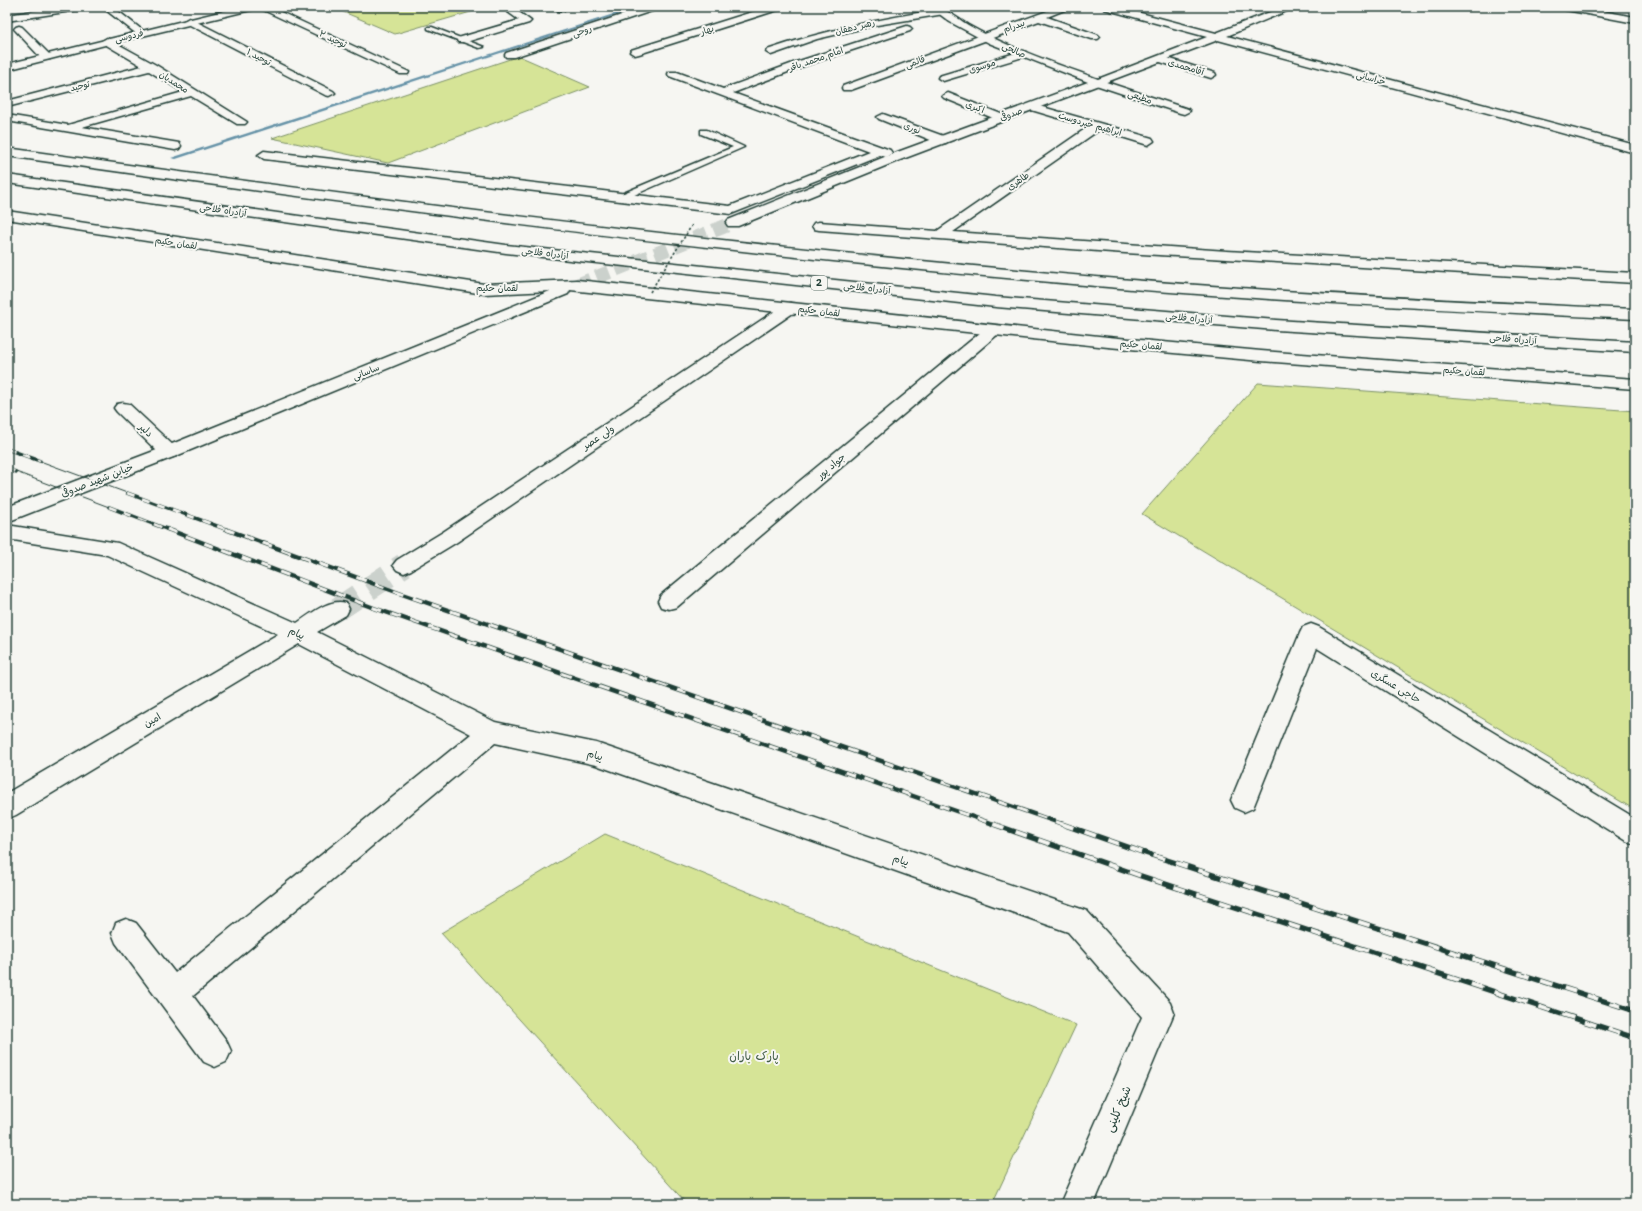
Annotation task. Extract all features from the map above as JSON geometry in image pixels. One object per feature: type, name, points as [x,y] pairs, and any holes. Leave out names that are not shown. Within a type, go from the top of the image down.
[{"type":"main road","points":[[7,18],[78,7]]},
{"type":"main road","points":[[107,7],[141,33]]},
{"type":"main road","name":"فردوسی","points":[[7,67],[107,41],[252,7]]},
{"type":"main road","name":"توحید ۲","points":[[262,7],[404,72]]},
{"type":"main road","points":[[462,40],[526,21],[506,7]]},
{"type":"main road","name":"روحی","points":[[510,55],[655,7]]},
{"type":"main road","name":"بهار","points":[[635,52],[778,7]]},
{"type":"main road","name":"بیدرام","points":[[983,36],[1067,7]]},
{"type":"main road","name":"خراسانی","points":[[1107,7],[1635,149]]},
{"type":"main road","name":"صدوقی","points":[[733,223],[896,157],[1219,37],[1291,7]]},
{"type":"main road","points":[[1566,7],[1635,20]]},
{"type":"main road","name":"صالحی","points":[[938,9],[983,36],[1022,54],[1097,82]]},
{"type":"main road","name":"رهبر دهقان","points":[[771,52],[814,37],[938,9]]},
{"type":"main road","points":[[1037,17],[1095,37]]},
{"type":"main road","name":"توحید ۱","points":[[188,22],[329,93]]},
{"type":"main road","points":[[19,29],[46,57]]},
{"type":"main road","name":"امام محمد باقر","points":[[725,92],[800,64],[907,29]]},
{"type":"main road","name":"قائمی","points":[[847,88],[983,36]]},
{"type":"main road","name":"محمدیان","points":[[107,41],[242,122]]},
{"type":"main road","name":"موسوی","points":[[943,78],[1022,54]]},
{"type":"main road","name":"آقامحمدی","points":[[1161,59],[1211,75]]},
{"type":"main road","name":"توحید","points":[[7,104],[152,67]]},
{"type":"main road","points":[[673,74],[725,92],[896,157]]},
{"type":"main road","name":"مطیعی","points":[[1097,82],[1184,111]]},
{"type":"main road","points":[[66,128],[190,92]]},
{"type":"main road","name":"اکبری","points":[[948,96],[1002,118]]},
{"type":"main road","name":"ابراهیم خیردوست","points":[[1032,106],[1148,141]]},
{"type":"main road","name":"نوری","points":[[883,117],[942,140]]},
{"type":"main road","points":[[7,118],[175,146]]},
{"type":"main road","name":"طاهری","points":[[939,236],[1098,126]]},
{"type":"main road","points":[[264,155],[731,210],[880,151]]},
{"type":"main road","points":[[7,152],[302,194],[699,244],[1039,277],[1386,302],[1635,314]]},
{"type":"main road","name":"آزادراه فلاحی","points":[[7,179],[506,249],[996,302],[1276,325],[1635,347]]},
{"type":"main road","name":"لقمان حکیم","points":[[7,216],[484,290],[577,285],[992,331],[1261,356],[1635,384]]},
{"type":"main road","points":[[819,226],[939,236],[1324,261],[1635,278]]},
{"type":"main road","name":"ساسانی","points":[[162,455],[577,285]]},
{"type":"main road","name":"ولی عصر","points":[[404,564],[450,537],[790,308]]},
{"type":"main road","name":"جواد پور","points":[[670,602],[992,331]]},
{"type":"main road","name":"دلیر","points":[[123,408],[162,455]]},
{"type":"main road","name":"خیابن شهید صدوقی","points":[[7,515],[162,455]]},
{"type":"main road","name":"پیام","points":[[7,532],[111,548],[298,633],[491,732],[596,754],[1077,921],[1159,1014]]},
{"type":"main road","name":"امین","points":[[7,807],[338,609]]},
{"type":"main road","name":"حاجی عسگری","points":[[1244,800],[1311,633],[1635,832]]},
{"type":"main road","points":[[172,994],[491,732]]},
{"type":"main road","points":[[126,933],[215,1050]]},
{"type":"main road","name":"شیخ کلینی","points":[[1077,1204],[1159,1014]]},
{"type":"lane","points":[[430,28],[481,47]]},
{"type":"lane","points":[[622,197],[740,147],[704,132]]},
{"type":"path","points":[[650,292],[692,225]]},
{"type":"green space","points":[[332,7],[488,7],[395,34]]},
{"type":"green space","points":[[519,56],[590,87],[388,163],[272,138]]},
{"type":"green space","points":[[1258,383],[1635,411],[1635,810],[1142,514]]},
{"type":"green space","name":"پارک باران","points":[[605,834],[1076,1025],[992,1204],[687,1204],[441,933]]},
{"type":"waterway","points":[[174,158],[639,7]]},
{"type":"tunnel","points":[[577,285],[733,223]]},
{"type":"tunnel","points":[[338,609],[404,565]]},
{"type":"tram line","points":[[40,461],[127,493]]},
{"type":"tram line","points":[[16,472],[109,507]]},
{"type":"railway","points":[[7,449],[40,461]]},
{"type":"railway","points":[[7,468],[16,472]]},
{"type":"railway","points":[[127,493],[228,530]]},
{"type":"railway","points":[[109,507],[169,530]]},
{"type":"railway","points":[[167,529],[374,608],[996,825]]},
{"type":"railway","points":[[225,529],[399,593],[1065,825]]},
{"type":"railway","points":[[993,824],[1141,876],[1635,1038]]},
{"type":"railway","points":[[1062,824],[1142,852],[1635,1011]]}]
